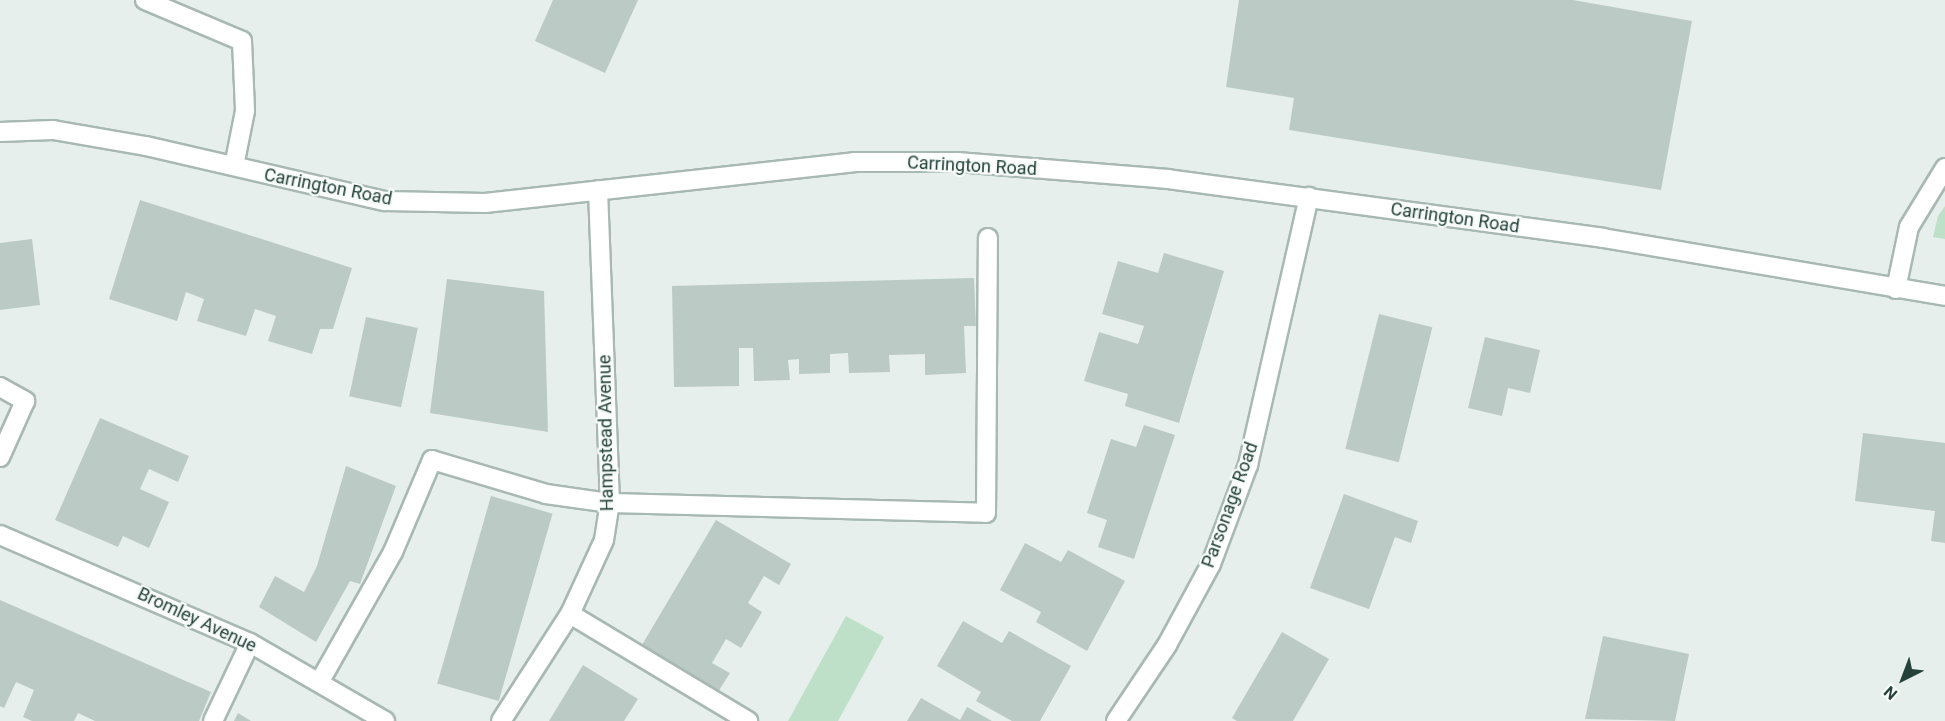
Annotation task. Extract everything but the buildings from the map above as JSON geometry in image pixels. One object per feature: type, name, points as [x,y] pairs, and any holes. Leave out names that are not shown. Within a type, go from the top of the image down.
[{"type":"main road","points":[[145,0],[242,41],[245,111],[234,166]]},
{"type":"main road","name":"Carrington Road","points":[[0,132],[53,130],[234,166],[385,201],[485,203],[854,162],[957,162],[1168,179],[1604,238],[1945,296]]},
{"type":"main road","points":[[1896,289],[1909,227],[1945,168]]},
{"type":"main road","name":"Hampstead Avenue","points":[[501,721],[570,614],[604,540],[610,503],[598,190]]},
{"type":"main road","name":"Parsonage Road","points":[[1116,721],[1167,645],[1211,564],[1248,465],[1309,197]]},
{"type":"main road","points":[[320,681],[393,552],[432,460],[546,494],[610,503],[986,513],[988,238]]},
{"type":"main road","points":[[0,387],[25,401],[0,457]]},
{"type":"main road","name":"Bromley Avenue","points":[[0,535],[250,643],[320,681],[385,721]]},
{"type":"main road","points":[[570,614],[748,721]]},
{"type":"main road","points":[[213,721],[250,643]]},
{"type":"green space","points":[[1945,206],[1945,239],[1933,237],[1938,216]]},
{"type":"green space","points":[[846,616],[884,637],[838,721],[788,721]]}]
